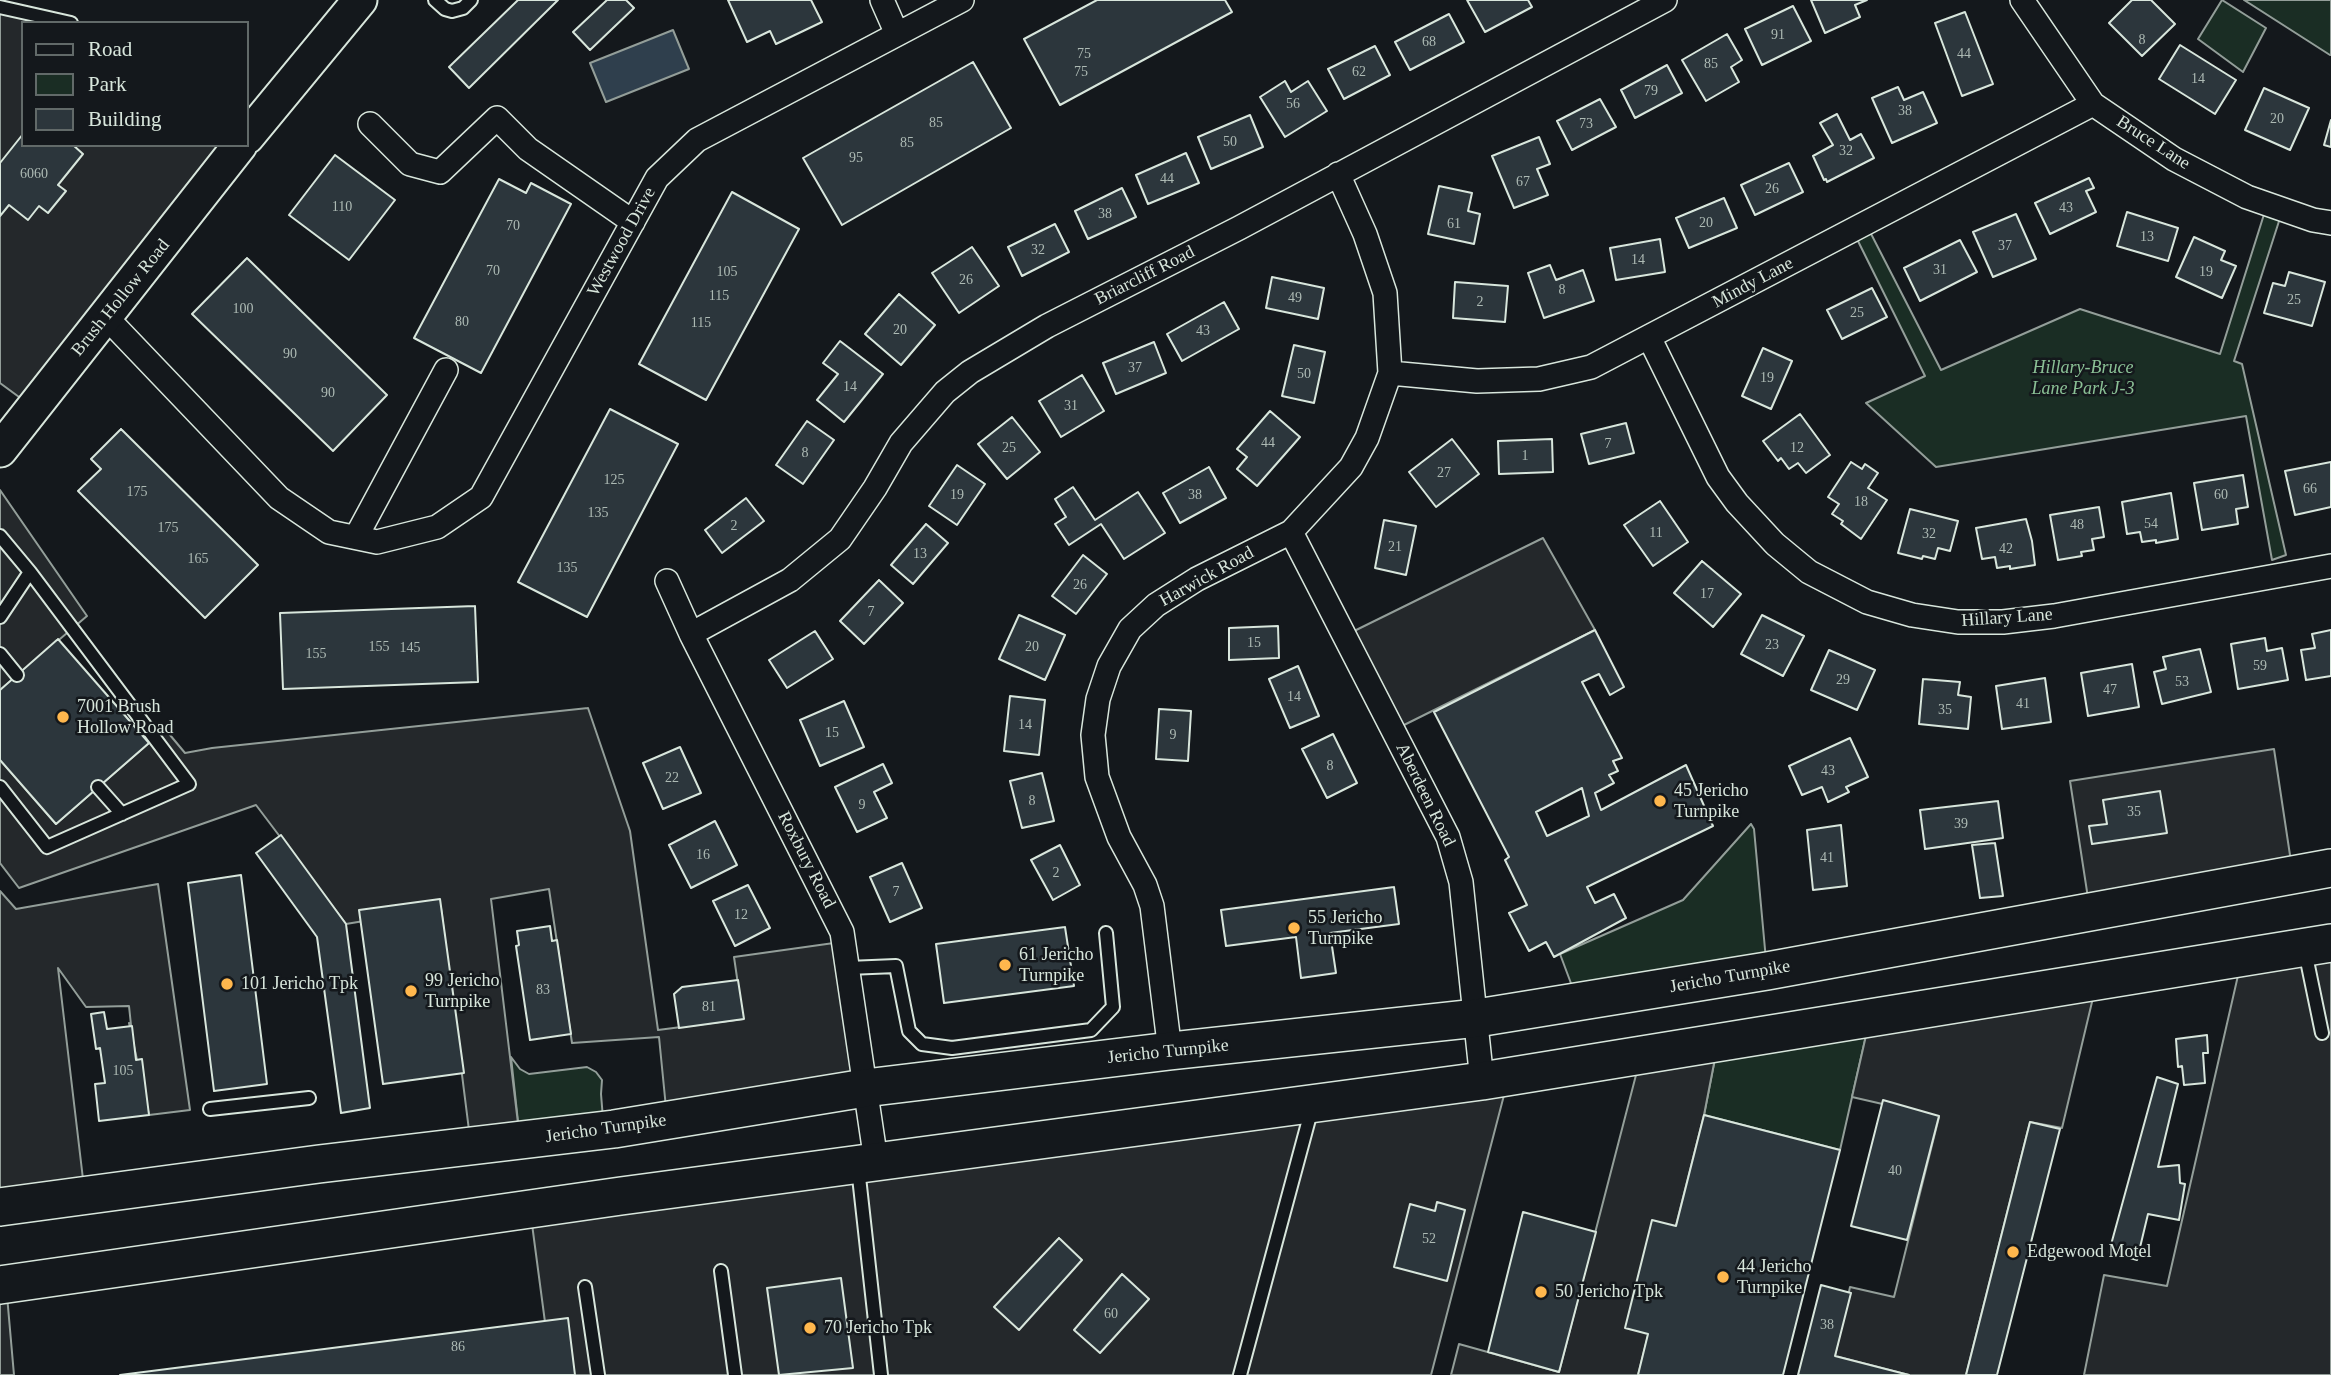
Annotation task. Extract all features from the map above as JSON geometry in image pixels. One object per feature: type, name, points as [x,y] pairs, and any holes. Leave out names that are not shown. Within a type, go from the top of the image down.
[{"type":"main road","name":"Brush Hollow Road","points":[[248,134],[360,0]]},
{"type":"main road","name":"Brush Hollow Road","points":[[0,450],[237,147]]},
{"type":"main road","name":"Jericho Turnpike","points":[[0,1207],[319,1164],[614,1129],[865,1088],[954,1062],[1093,1045],[1170,1051],[1476,1018],[1767,971],[2331,868]]},
{"type":"main road","points":[[0,1285],[867,1163],[1482,1081],[2317,945]]},
{"type":"street","points":[[881,0],[897,34]]},
{"type":"street","name":"Westwood Drive","points":[[106,317],[279,498],[329,532],[377,542],[437,527],[481,497],[657,178],[697,140],[962,0]]},
{"type":"street","name":"Briarcliff Road","points":[[691,634],[790,580],[840,539],[875,488],[901,443],[945,392],[970,372],[1047,326],[1665,0]]},
{"type":"street","name":"Bruce Lane","points":[[2022,0],[2094,104],[2174,159],[2247,197],[2313,220],[2331,223]]},
{"type":"street","name":"Mindy Lane","points":[[1390,373],[1477,381],[1539,379],[1591,367],[2094,104]]},
{"type":"street","points":[[370,124],[410,164],[440,172],[497,118],[528,149],[633,222]]},
{"type":"street","name":"Harwick Road","points":[[1170,1051],[1152,906],[1119,837],[1097,777],[1093,735],[1098,699],[1109,666],[1130,629],[1156,605],[1197,579],[1291,533],[1351,467],[1367,439],[1390,373],[1385,293],[1365,234],[1338,174]]},
{"type":"street","name":"Hillary Lane","points":[[1649,337],[1718,477],[1737,503],[1775,544],[1809,572],[1867,602],[1912,615],[1958,622],[2003,622],[2054,616],[2331,566]]},
{"type":"street","points":[[356,537],[446,370]]},
{"type":"street","name":"Aberdeen Road","points":[[1291,533],[1448,837],[1460,875],[1482,1081]]},
{"type":"street","name":"Roxbury Road","points":[[667,581],[691,634],[842,932],[865,1088],[867,1163]]},
{"type":"lane","points":[[435,0],[445,9],[452,11],[463,8],[471,0]]},
{"type":"lane","points":[[0,7],[62,21]]},
{"type":"lane","points":[[0,537],[30,572],[189,784],[47,847],[0,787]]},
{"type":"lane","points":[[0,617],[30,572]]},
{"type":"lane","points":[[0,654],[17,675]]},
{"type":"lane","points":[[98,787],[122,814]]},
{"type":"lane","points":[[1093,1045],[1113,1007],[1106,933]]},
{"type":"lane","points":[[2317,945],[2322,1033]]},
{"type":"lane","points":[[848,968],[897,965],[909,1031],[922,1044],[954,1062]]},
{"type":"lane","points":[[210,1109],[309,1098]]},
{"type":"lane","points":[[1240,1375],[1313,1103]]},
{"type":"lane","points":[[867,1163],[881,1375]]},
{"type":"lane","points":[[721,1271],[735,1375]]},
{"type":"lane","points":[[584,1287],[598,1375]]},
{"type":"green space","points":[[2222,0],[2266,28],[2243,72],[2198,39]]},
{"type":"green space","points":[[2244,0],[2331,0],[2331,55],[2330,55]]},
{"type":"green space","name":"Hillary-Bruce Lane Park J-3","points":[[2266,208],[2281,215],[2234,361],[2242,364],[2286,555],[2272,560],[2246,416],[1936,467],[1866,403],[1925,376],[1854,233],[1867,226],[1941,370],[2080,309],[2220,354]]},
{"type":"green space","points":[[1751,824],[1754,829],[1767,971],[1578,1002],[1560,954],[1683,900]]},
{"type":"green space","points":[[1870,1018],[1840,1150],[1704,1115],[1718,1043]]},
{"type":"green space","points":[[511,1057],[520,1069],[529,1074],[587,1067],[596,1072],[602,1080],[604,1131],[520,1140]]},
{"type":"shaded area","points":[[0,9],[63,21],[21,21],[21,147],[238,147],[34,408],[0,383]]},
{"type":"shaded area","points":[[0,490],[87,616],[0,690]]},
{"type":"shaded area","points":[[1543,538],[1595,630],[1394,730],[1344,636]]},
{"type":"shaded area","points":[[588,708],[630,831],[658,1030],[743,1019],[734,957],[841,942],[865,1088],[667,1118],[659,1037],[572,1043],[549,889],[491,899],[520,1140],[471,1146],[441,908],[346,924],[256,805],[19,888],[0,863],[0,760],[56,824],[165,729],[185,753]]},
{"type":"shaded area","points":[[2274,749],[2293,875],[2090,911],[2070,781]]},
{"type":"shaded area","points":[[158,884],[190,1110],[149,1115],[129,1023],[131,1025],[129,1006],[86,1007],[58,968],[85,1196],[0,1205],[0,891],[16,909]]},
{"type":"shaded area","points":[[2331,943],[2331,1375],[2084,1375],[2104,1275],[2167,1286],[2242,958]]},
{"type":"shaded area","points":[[2097,981],[2062,1128],[2030,1122],[1966,1375],[1909,1375],[1835,1356],[1850,1287],[1894,1297],[1939,1117],[1852,1097],[1870,1018]]},
{"type":"shaded area","points":[[1718,1043],[1704,1115],[1638,1375],[1451,1375],[1459,1344],[1559,1372],[1643,1048]]},
{"type":"shaded area","points":[[1509,1076],[1431,1375],[552,1375],[530,1209]]},
{"type":"shaded area","points":[[6,1284],[14,1375],[0,1375],[0,1285]]},
{"type":"water","points":[[673,30],[689,69],[606,102],[590,63]]},
{"type":"building","points":[[518,0],[558,0],[469,88],[449,67]]},
{"type":"building","points":[[607,0],[626,0],[634,8],[590,50],[573,32]]},
{"type":"building","points":[[728,0],[811,0],[822,22],[776,44],[770,31],[747,42]]},
{"type":"building","points":[[1097,0],[1225,0],[1232,12],[1060,105],[1024,39]]},
{"type":"building","points":[[1467,0],[1528,0],[1532,7],[1485,32]]},
{"type":"building","points":[[1811,0],[1867,0],[1855,5],[1860,17],[1825,33]]},
{"type":"building","points":[[2132,0],[2151,0],[2175,24],[2142,56],[2109,23]]},
{"type":"building","points":[[1793,6],[1811,41],[1762,65],[1745,29]]},
{"type":"building","points":[[1965,12],[1993,84],[1962,96],[1935,23]]},
{"type":"building","points":[[1449,14],[1464,42],[1410,70],[1395,42]]},
{"type":"building","points":[[1727,34],[1742,60],[1731,67],[1739,82],[1706,101],[1682,60]]},
{"type":"building","points":[[2180,45],[2236,80],[2215,114],[2159,79]]},
{"type":"building","points":[[1375,46],[1390,75],[1344,99],[1328,69]]},
{"type":"building","points":[[973,62],[1011,128],[842,225],[803,158]]},
{"type":"building","points":[[1667,65],[1682,93],[1635,118],[1621,90]]},
{"type":"building","points":[[1285,81],[1291,92],[1308,81],[1327,111],[1285,137],[1260,97]]},
{"type":"building","points":[[1898,87],[1904,100],[1923,92],[1937,123],[1892,143],[1872,98]]},
{"type":"building","points":[[2264,88],[2309,108],[2290,150],[2245,130]]},
{"type":"building","points":[[1600,99],[1616,127],[1572,150],[1557,121]]},
{"type":"building","points":[[1837,114],[1850,140],[1861,134],[1874,158],[1827,182],[1813,156],[1833,145],[1820,123]]},
{"type":"building","points":[[1250,115],[1263,147],[1211,169],[1198,137]]},
{"type":"building","points":[[2331,120],[2331,147],[2324,145]]},
{"type":"building","points":[[21,137],[21,147],[75,147],[83,154],[58,185],[66,191],[48,213],[39,206],[28,220],[9,205],[0,216],[0,163]]},
{"type":"building","points":[[1539,137],[1550,164],[1537,169],[1548,195],[1514,208],[1492,156]]},
{"type":"building","points":[[1186,153],[1199,183],[1148,204],[1136,175]]},
{"type":"building","points":[[335,155],[395,200],[349,260],[289,215]]},
{"type":"building","points":[[1789,163],[1803,192],[1755,215],[1741,185]]},
{"type":"building","points":[[2089,178],[2094,188],[2086,191],[2096,212],[2050,234],[2035,203]]},
{"type":"building","points":[[499,179],[526,193],[531,183],[571,204],[481,373],[414,338]]},
{"type":"building","points":[[1439,186],[1472,193],[1468,211],[1480,214],[1474,244],[1428,234]]},
{"type":"building","points":[[1122,188],[1136,217],[1088,239],[1075,211]]},
{"type":"building","points":[[732,192],[799,229],[706,400],[639,364]]},
{"type":"building","points":[[1724,198],[1737,228],[1689,248],[1676,218]]},
{"type":"building","points":[[2127,212],[2178,228],[2168,261],[2117,246]]},
{"type":"building","points":[[2016,214],[2036,259],[1993,277],[1973,232]]},
{"type":"building","points":[[1055,224],[1069,252],[1022,276],[1008,247]]},
{"type":"building","points":[[2194,237],[2225,251],[2221,260],[2236,266],[2222,298],[2176,277]]},
{"type":"building","points":[[1660,239],[1665,272],[1616,280],[1610,248]]},
{"type":"building","points":[[1960,240],[1977,272],[1920,301],[1904,268]]},
{"type":"building","points":[[972,247],[999,286],[959,313],[932,273]]},
{"type":"building","points":[[247,258],[387,395],[333,451],[192,314]]},
{"type":"building","points":[[1550,265],[1556,280],[1583,270],[1594,301],[1544,318],[1528,273]]},
{"type":"building","points":[[2289,272],[2325,282],[2312,326],[2264,313],[2273,283],[2285,286]]},
{"type":"building","points":[[1272,277],[1324,288],[1318,319],[1266,308]]},
{"type":"building","points":[[1455,282],[1508,286],[1505,322],[1453,318]]},
{"type":"building","points":[[1872,288],[1887,317],[1842,339],[1827,310]]},
{"type":"building","points":[[899,294],[935,325],[901,365],[865,334]]},
{"type":"building","points":[[1224,302],[1239,329],[1182,361],[1167,334]]},
{"type":"building","points":[[840,341],[883,374],[844,422],[817,400],[838,374],[823,363]]},
{"type":"building","points":[[1154,342],[1166,373],[1116,394],[1103,363]]},
{"type":"building","points":[[1294,345],[1325,352],[1314,403],[1282,396]]},
{"type":"building","points":[[1763,348],[1792,361],[1771,409],[1742,396]]},
{"type":"building","points":[[1082,375],[1104,411],[1061,437],[1039,401]]},
{"type":"building","points":[[610,409],[678,444],[587,617],[518,582]]},
{"type":"building","points":[[1270,411],[1300,437],[1257,486],[1237,469],[1247,457],[1237,449]]},
{"type":"building","points":[[1800,414],[1830,455],[1806,473],[1798,463],[1789,469],[1781,458],[1778,461],[1763,441]]},
{"type":"building","points":[[1012,417],[1040,452],[1007,479],[978,444]]},
{"type":"building","points":[[807,421],[834,440],[803,484],[776,465]]},
{"type":"building","points":[[1626,423],[1634,453],[1589,464],[1581,434]]},
{"type":"building","points":[[121,429],[258,565],[205,618],[78,491],[101,469],[91,459]]},
{"type":"building","points":[[1452,439],[1479,474],[1436,507],[1409,472]]},
{"type":"building","points":[[1552,439],[1553,472],[1499,474],[1498,441]]},
{"type":"building","points":[[1851,462],[1862,469],[1865,464],[1878,473],[1868,488],[1887,500],[1861,539],[1832,514],[1839,504],[1828,497]]},
{"type":"building","points":[[2331,462],[2331,507],[2295,515],[2285,471]]},
{"type":"building","points":[[957,465],[985,484],[957,525],[929,506]]},
{"type":"building","points":[[1209,467],[1226,498],[1180,523],[1163,493]]},
{"type":"building","points":[[2243,475],[2248,507],[2236,509],[2238,524],[2202,530],[2194,483]]},
{"type":"building","points":[[1073,487],[1095,520],[1138,492],[1165,533],[1124,559],[1101,524],[1069,545],[1055,524],[1066,517],[1055,499]]},
{"type":"building","points":[[2171,493],[2178,539],[2156,543],[2156,540],[2142,542],[2140,532],[2127,534],[2122,502]]},
{"type":"building","points":[[746,498],[764,521],[722,553],[705,530]]},
{"type":"building","points":[[1660,501],[1688,542],[1653,566],[1624,525]]},
{"type":"building","points":[[2099,507],[2104,537],[2092,539],[2094,550],[2081,552],[2082,556],[2058,560],[2050,515]]},
{"type":"building","points":[[1910,509],[1958,521],[1950,551],[1938,548],[1935,559],[1898,553]]},
{"type":"building","points":[[2026,519],[2035,565],[1997,568],[1995,557],[1982,559],[1976,528]]},
{"type":"building","points":[[1384,520],[1416,526],[1406,575],[1375,568]]},
{"type":"building","points":[[926,524],[948,543],[913,584],[891,565]]},
{"type":"building","points":[[1083,555],[1107,574],[1076,614],[1052,596]]},
{"type":"building","points":[[1702,561],[1741,594],[1713,627],[1674,593]]},
{"type":"building","points":[[879,580],[903,603],[864,644],[840,621]]},
{"type":"building","points":[[475,606],[478,682],[283,689],[280,613]]},
{"type":"building","points":[[1019,615],[1065,635],[1045,680],[999,659]]},
{"type":"building","points":[[1762,615],[1804,636],[1783,676],[1741,654]]},
{"type":"building","points":[[1278,626],[1279,658],[1229,660],[1229,628]]},
{"type":"building","name":"45 Jericho Turnpike","points":[[1595,630],[1624,687],[1610,695],[1599,674],[1582,682],[1622,758],[1613,761],[1618,771],[1609,775],[1614,783],[1595,793],[1601,810],[1686,765],[1713,826],[1587,887],[1595,903],[1614,894],[1626,918],[1554,957],[1546,942],[1529,951],[1509,913],[1527,905],[1505,860],[1509,857],[1434,712]],"holes":[[[1582,788],[1589,816],[1547,836],[1536,812]]]},
{"type":"building","points":[[2331,630],[2331,676],[2306,680],[2301,650],[2315,648],[2312,634]]},
{"type":"building","points":[[815,631],[833,659],[787,688],[769,660]]},
{"type":"building","points":[[2265,638],[2267,651],[2282,648],[2288,680],[2238,689],[2231,644]]},
{"type":"building","name":"7001 Brush Hollow Road","points":[[58,639],[149,743],[56,824],[0,760],[0,690]]},
{"type":"building","points":[[2200,649],[2211,692],[2162,704],[2154,672],[2166,669],[2163,657]]},
{"type":"building","points":[[1829,650],[1875,670],[1857,710],[1811,690]]},
{"type":"building","points":[[2132,664],[2139,707],[2088,716],[2081,673]]},
{"type":"building","points":[[1298,666],[1319,716],[1290,728],[1269,679]]},
{"type":"building","points":[[2045,678],[2051,722],[2002,729],[1996,686]]},
{"type":"building","points":[[1923,679],[1960,682],[1958,695],[1971,697],[1968,729],[1919,724]]},
{"type":"building","points":[[1010,696],[1045,700],[1039,755],[1004,751]]},
{"type":"building","points":[[844,701],[864,747],[820,766],[800,720]]},
{"type":"building","points":[[1159,709],[1191,711],[1188,761],[1156,759]]},
{"type":"building","points":[[1333,734],[1357,783],[1327,798],[1302,749]]},
{"type":"building","points":[[1850,738],[1868,777],[1846,787],[1849,792],[1828,802],[1822,787],[1802,795],[1789,766]]},
{"type":"building","points":[[680,747],[701,793],[663,809],[643,763]]},
{"type":"building","points":[[883,764],[892,783],[874,792],[887,818],[857,832],[835,787]]},
{"type":"building","points":[[1042,773],[1054,821],[1022,828],[1010,781]]},
{"type":"building","points":[[2160,791],[2167,833],[2092,844],[2089,826],[2107,824],[2103,800]]},
{"type":"building","points":[[1998,801],[2003,838],[1925,849],[1920,810]]},
{"type":"building","points":[[715,821],[737,865],[691,888],[669,845]]},
{"type":"building","points":[[1841,825],[1847,886],[1813,890],[1807,830]]},
{"type":"building","points":[[281,835],[346,924],[370,1108],[341,1113],[317,937],[256,853]]},
{"type":"building","points":[[1995,843],[2003,896],[1980,898],[1972,845]]},
{"type":"building","points":[[1060,845],[1080,885],[1053,900],[1031,860]]},
{"type":"building","points":[[902,863],[922,908],[890,922],[870,877]]},
{"type":"building","name":"101 Jericho Tpk","points":[[241,875],[267,1084],[214,1091],[188,883]]},
{"type":"building","points":[[748,885],[770,928],[735,946],[713,901]]},
{"type":"building","name":"55 Jericho Turnpike","points":[[1394,887],[1399,924],[1330,933],[1336,973],[1301,978],[1296,937],[1226,946],[1221,910]]},
{"type":"building","name":"99 Jericho Turnpike","points":[[440,899],[464,1073],[383,1084],[359,910]]},
{"type":"building","points":[[550,926],[552,941],[557,940],[571,1034],[530,1040],[516,946],[519,945],[517,931]]},
{"type":"building","name":"61 Jericho Turnpike","points":[[1065,927],[1074,986],[944,1003],[936,944]]},
{"type":"building","points":[[738,980],[744,1019],[679,1028],[674,994],[682,987]]},
{"type":"building","points":[[104,1012],[107,1029],[132,1026],[136,1060],[142,1059],[149,1115],[99,1121],[95,1084],[105,1083],[91,1014]]},
{"type":"building","points":[[2207,1035],[2208,1053],[2203,1053],[2205,1083],[2184,1085],[2182,1066],[2178,1067],[2176,1039]]},
{"type":"building","points":[[2157,1077],[2178,1084],[2158,1167],[2179,1165],[2180,1183],[2185,1184],[2179,1220],[2148,1214],[2137,1260],[2109,1252]]},
{"type":"building","points":[[1883,1100],[1939,1116],[1907,1240],[1851,1226]]},
{"type":"building","name":"44 Jericho Turnpike","points":[[1704,1115],[1840,1150],[1783,1375],[1638,1375],[1648,1334],[1625,1328],[1652,1220],[1676,1226]]},
{"type":"building","name":"Edgewood Motel","points":[[2030,1122],[2060,1129],[1997,1375],[1966,1375]]},
{"type":"building","points":[[1437,1202],[1465,1210],[1447,1281],[1394,1267],[1410,1204],[1435,1211]]},
{"type":"building","name":"50 Jericho Tpk","points":[[1523,1212],[1596,1232],[1559,1372],[1488,1352]]},
{"type":"building","points":[[1059,1238],[1082,1260],[1019,1330],[994,1307]]},
{"type":"building","points":[[1122,1274],[1149,1299],[1100,1353],[1074,1330]]},
{"type":"building","name":"70 Jericho Tpk","points":[[841,1278],[853,1368],[779,1375],[767,1288]]},
{"type":"building","points":[[1821,1285],[1851,1293],[1835,1356],[1909,1375],[1798,1375]]},
{"type":"building","points":[[568,1318],[575,1375],[120,1375]]},
{"type":"place","name":"7001 Brush Hollow Road","points":[[63,717]]},
{"type":"place","name":"45 Jericho Turnpike","points":[[1660,801]]},
{"type":"place","name":"55 Jericho Turnpike","points":[[1294,928]]},
{"type":"place","name":"61 Jericho Turnpike","points":[[1005,965]]},
{"type":"place","name":"101 Jericho Tpk","points":[[227,984]]},
{"type":"place","name":"99 Jericho Turnpike","points":[[411,991]]},
{"type":"place","name":"Edgewood Motel","points":[[2013,1252]]},
{"type":"place","name":"44 Jericho Turnpike","points":[[1723,1277]]},
{"type":"place","name":"50 Jericho Tpk","points":[[1541,1292]]},
{"type":"place","name":"70 Jericho Tpk","points":[[810,1328]]}]
